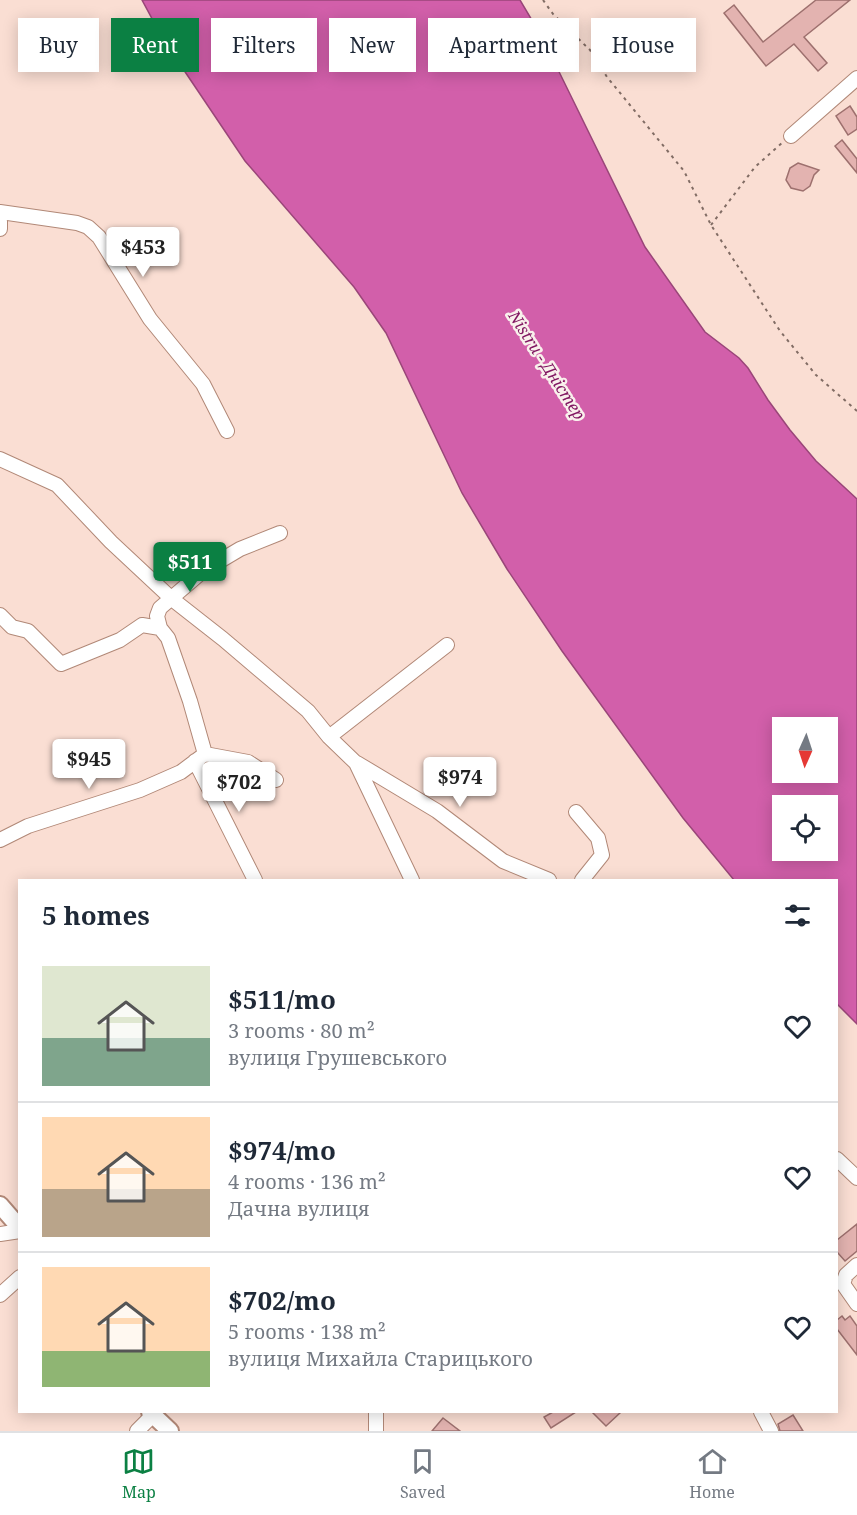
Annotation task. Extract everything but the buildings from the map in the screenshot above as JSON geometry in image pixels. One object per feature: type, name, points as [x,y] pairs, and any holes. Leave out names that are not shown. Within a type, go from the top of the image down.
[{"type":"main road","points":[[152,1413],[170,1431]]},
{"type":"street","points":[[791,136],[855,84]]},
{"type":"street","points":[[0,212],[77,223],[88,227],[99,237],[150,319],[203,384],[227,431]]},
{"type":"street","points":[[0,221],[0,229]]},
{"type":"street","points":[[0,459],[57,485],[111,542],[172,599],[308,711],[329,737],[356,762],[437,810],[503,861],[547,879]]},
{"type":"street","points":[[255,879],[200,757],[190,700],[168,638],[160,627],[157,616],[159,608],[203,571],[240,549],[280,533]]},
{"type":"street","points":[[0,615],[12,627],[28,631],[61,664],[120,640],[142,624],[160,627]]},
{"type":"street","points":[[329,737],[447,645]]},
{"type":"street","points":[[0,840],[28,826],[140,790],[181,772],[200,757],[248,762],[276,780]]},
{"type":"street","points":[[356,762],[412,879]]},
{"type":"street","points":[[576,812],[598,838],[602,855],[583,879]]},
{"type":"street","points":[[838,1160],[857,1178]]},
{"type":"street","points":[[0,1234],[13,1218]]},
{"type":"street","points":[[857,1265],[846,1275],[843,1284],[857,1304]]},
{"type":"street","points":[[0,1294],[18,1279]]},
{"type":"street","points":[[137,1431],[152,1413]]},
{"type":"street","points":[[376,1413],[376,1431]]},
{"type":"street","points":[[762,1413],[771,1431]]},
{"type":"path","points":[[543,0],[552,14],[590,50],[607,77],[684,171],[711,225],[793,349],[816,375],[857,411]]},
{"type":"path","points":[[711,225],[755,167],[791,136]]},
{"type":"water","name":"Nistru - Дністер","points":[[142,0],[520,0],[531,18],[428,18],[428,72],[559,72],[645,247],[705,332],[739,358],[790,430],[816,461],[857,499],[857,1024],[838,1005],[838,879],[733,879],[683,818],[562,651],[507,569],[462,493],[386,333],[354,287],[245,161],[185,72],[199,72],[199,18],[152,18]]}]
